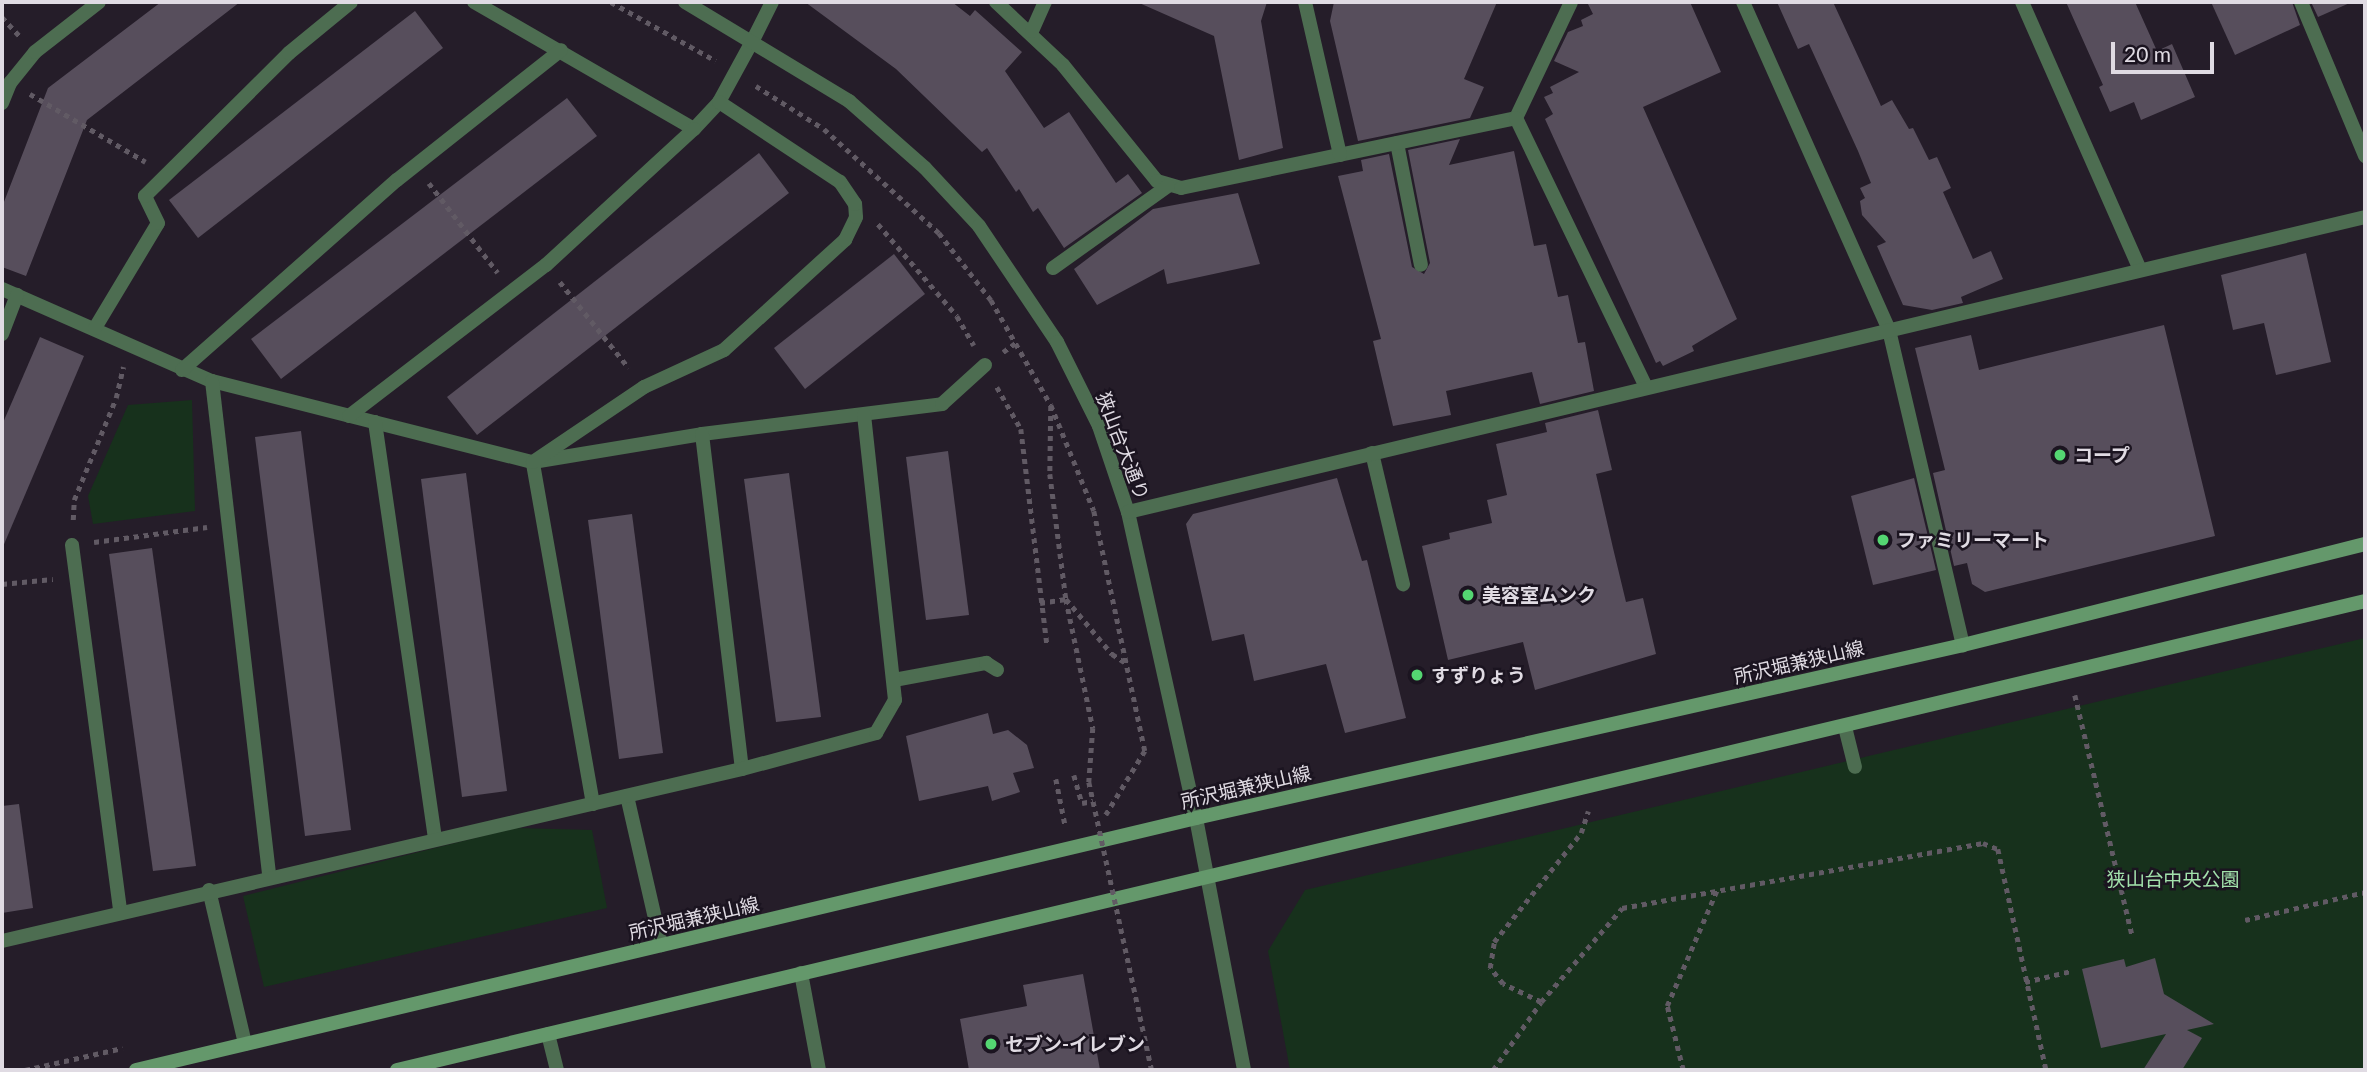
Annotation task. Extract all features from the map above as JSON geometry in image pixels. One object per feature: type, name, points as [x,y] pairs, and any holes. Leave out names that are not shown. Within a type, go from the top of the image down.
[{"type":"main road","name":"所沢堀兼狭山線","points":[[136,1070],[1196,818],[1963,645],[2365,544]]},
{"type":"main road","points":[[397,1070],[2365,601]]},
{"type":"street","points":[[2,103],[10,83],[35,52],[99,2]]},
{"type":"street","points":[[95,328],[158,223],[145,197],[165,173],[289,53],[351,2]]},
{"type":"street","points":[[474,2],[694,129]]},
{"type":"street","name":"狭山台大通り","points":[[685,2],[753,40],[849,101],[925,168],[979,226],[1057,342],[1099,426],[1128,512],[1196,818],[1244,1070]]},
{"type":"street","points":[[349,416],[546,265],[694,129],[719,102],[772,2]]},
{"type":"street","points":[[996,2],[1032,31],[1101,108],[1157,181],[1168,186],[1200,185],[1516,117]]},
{"type":"street","points":[[1032,31],[1045,2]]},
{"type":"street","points":[[1305,2],[1340,155]]},
{"type":"street","points":[[1516,117],[1571,2]]},
{"type":"street","points":[[1743,2],[1889,330],[1963,645]]},
{"type":"street","points":[[2022,2],[2140,270]]},
{"type":"street","points":[[2301,2],[2365,156]]},
{"type":"street","points":[[182,370],[415,165],[561,50]]},
{"type":"street","points":[[533,462],[644,387],[724,351],[845,240],[856,217],[855,204],[840,182],[719,102]]},
{"type":"street","points":[[1516,117],[1646,387]]},
{"type":"street","points":[[1396,143],[1421,265]]},
{"type":"street","points":[[1053,268],[1168,186]]},
{"type":"street","points":[[1128,512],[2365,217]]},
{"type":"street","points":[[2,289],[212,381],[533,462],[702,434],[942,404],[985,365]]},
{"type":"street","points":[[2,334],[17,295]]},
{"type":"street","points":[[212,381],[269,876]]},
{"type":"street","points":[[2,941],[269,876],[742,769],[876,733],[895,700],[864,415]]},
{"type":"street","points":[[375,422],[435,839]]},
{"type":"street","points":[[702,434],[742,769]]},
{"type":"street","points":[[1372,453],[1403,584]]},
{"type":"street","points":[[533,462],[593,804]]},
{"type":"street","points":[[72,545],[120,912]]},
{"type":"street","points":[[894,680],[986,663],[997,670]]},
{"type":"street","points":[[1845,727],[1855,767]]},
{"type":"street","points":[[628,796],[661,945]]},
{"type":"street","points":[[209,890],[244,1044]]},
{"type":"street","points":[[801,973],[819,1070]]},
{"type":"street","points":[[548,1034],[557,1070]]},
{"type":"path","points":[[10,83],[165,173]]},
{"type":"path","points":[[415,165],[512,291]]},
{"type":"path","points":[[856,217],[883,225],[957,316],[1021,429],[1046,644]]},
{"type":"path","points":[[546,265],[644,387]]},
{"type":"path","points":[[128,344],[116,398],[74,500],[72,545],[229,524]]},
{"type":"path","points":[[1051,405],[1050,474],[1066,599],[1093,728],[1089,782],[1152,1070]]},
{"type":"path","points":[[1068,445],[1094,511],[1145,751],[1105,815],[1092,818]]},
{"type":"path","points":[[2,584],[76,576]]},
{"type":"path","points":[[1040,603],[1066,599]]},
{"type":"path","points":[[1066,599],[1112,654],[1127,664]]},
{"type":"path","points":[[2075,694],[2132,935]]},
{"type":"path","points":[[1074,775],[1082,803],[1093,801]]},
{"type":"path","points":[[1056,779],[1065,825]]},
{"type":"path","points":[[1541,1002],[1503,984],[1490,968],[1494,942],[1581,832],[1589,810]]},
{"type":"path","points":[[1052,828],[1078,821]]},
{"type":"path","points":[[1493,1070],[1541,1002],[1622,908],[1983,843],[1998,849],[2046,1070]]},
{"type":"path","points":[[1683,1070],[1667,1006],[1718,890]]},
{"type":"path","points":[[2245,920],[2365,892]]},
{"type":"path","points":[[2025,982],[2071,971]]},
{"type":"path","points":[[25,1070],[132,1046]]},
{"type":"green space","points":[[192,400],[195,511],[93,524],[88,496],[128,405]]},
{"type":"green space","name":"狭山台中央公園","points":[[2365,638],[2365,1070],[1290,1070],[1268,951],[1305,890]]},
{"type":"green space","points":[[515,828],[592,830],[607,908],[264,987],[243,896]]},
{"type":"building","points":[[161,2],[240,2],[87,120],[26,276],[2,267],[2,207],[48,88]]},
{"type":"building","points":[[805,2],[952,2],[970,16],[975,10],[1022,52],[1005,71],[1044,128],[1069,112],[1116,183],[1128,174],[1142,193],[1064,248],[1038,208],[1033,212],[1019,189],[1016,192],[987,148],[982,152],[896,69]]},
{"type":"building","points":[[1137,2],[1267,2],[1261,21],[1283,148],[1239,160],[1214,36]]},
{"type":"building","points":[[1334,2],[1497,2],[1464,79],[1484,87],[1470,118],[1358,141],[1330,21]]},
{"type":"building","points":[[1587,2],[1690,2],[1721,72],[1643,107],[1737,319],[1692,346],[1694,351],[1663,366],[1660,361],[1656,363],[1545,119],[1553,114],[1544,97],[1553,93],[1550,87],[1579,72],[1554,61],[1568,32],[1583,26],[1581,20],[1593,14]]},
{"type":"building","points":[[1777,2],[1833,2],[1881,106],[1892,100],[1909,129],[1913,128],[1929,160],[1937,157],[1951,188],[1943,192],[1973,259],[1991,251],[2003,279],[1961,297],[1963,303],[1932,310],[1903,305],[1877,246],[1886,242],[1862,215],[1860,201],[1865,198],[1860,188],[1871,183],[1858,151],[1809,44],[1798,49]]},
{"type":"building","points":[[2066,2],[2135,2],[2157,51],[2172,44],[2195,97],[2141,120],[2134,102],[2110,112],[2099,87],[2103,85]]},
{"type":"building","points":[[2211,2],[2292,2],[2300,25],[2235,55]]},
{"type":"building","points":[[2311,2],[2352,2],[2318,17]]},
{"type":"building","points":[[415,11],[443,48],[198,238],[169,200]]},
{"type":"building","points":[[567,98],[597,136],[281,379],[251,339]]},
{"type":"building","points":[[1460,139],[1449,165],[1514,151],[1534,246],[1546,244],[1558,297],[1568,295],[1578,343],[1585,342],[1594,391],[1540,404],[1532,372],[1446,391],[1451,415],[1393,426],[1373,341],[1381,339],[1338,176],[1363,171],[1361,160],[1389,154],[1412,267],[1424,274],[1430,263],[1408,150]]},
{"type":"building","points":[[759,153],[789,193],[477,435],[447,397]]},
{"type":"building","points":[[1238,193],[1260,264],[1167,284],[1164,269],[1097,305],[1074,269],[1153,209]]},
{"type":"building","points":[[2306,253],[2331,362],[2276,375],[2264,323],[2233,330],[2221,275]]},
{"type":"building","points":[[894,254],[925,294],[805,389],[774,348]]},
{"type":"building","points":[[2164,325],[2215,536],[1985,592],[1972,584],[1967,563],[1954,566],[1933,473],[1945,470],[1915,348],[1971,335],[1979,370]]},
{"type":"building","points":[[40,337],[84,356],[2,549],[2,425]]},
{"type":"building","points":[[1598,410],[1612,470],[1596,474],[1613,548],[1626,602],[1643,598],[1656,654],[1535,690],[1523,642],[1448,660],[1422,546],[1450,539],[1449,533],[1492,523],[1487,500],[1507,495],[1496,444],[1547,432],[1545,423]]},
{"type":"building","points":[[301,431],[351,830],[305,836],[255,437]]},
{"type":"building","points":[[948,451],[969,615],[926,620],[906,457]]},
{"type":"building","points":[[466,473],[507,791],[462,797],[421,479]]},
{"type":"building","points":[[789,473],[821,717],[776,722],[744,479]]},
{"type":"building","points":[[1337,478],[1362,561],[1367,560],[1406,718],[1345,733],[1326,664],[1254,681],[1244,634],[1212,641],[1186,524],[1193,514]]},
{"type":"building","points":[[1914,478],[1936,570],[1873,585],[1851,496]]},
{"type":"building","points":[[632,514],[663,753],[619,759],[588,520]]},
{"type":"building","points":[[152,548],[196,866],[153,871],[109,554]]},
{"type":"building","points":[[988,713],[993,734],[1008,730],[1027,745],[1034,768],[1013,773],[1020,792],[992,801],[988,786],[919,801],[906,736]]},
{"type":"building","points":[[19,804],[33,908],[2,913],[2,806]]},
{"type":"building","points":[[2155,958],[2164,994],[2214,1024],[2187,1030],[2202,1038],[2182,1070],[2143,1070],[2166,1034],[2101,1048],[2082,969],[2124,959],[2126,967]]},
{"type":"building","points":[[1083,974],[1100,1070],[969,1070],[960,1019],[1027,1006],[1023,985]]},
{"type":"place","name":"コープ","points":[[2060,455]]},
{"type":"place","name":"ファミリーマート","points":[[1883,540]]},
{"type":"place","name":"美容室ムンク","points":[[1468,595]]},
{"type":"place","name":"すずりょう","points":[[1417,675]]},
{"type":"place","name":"セブン-イレブン","points":[[991,1044]]}]
